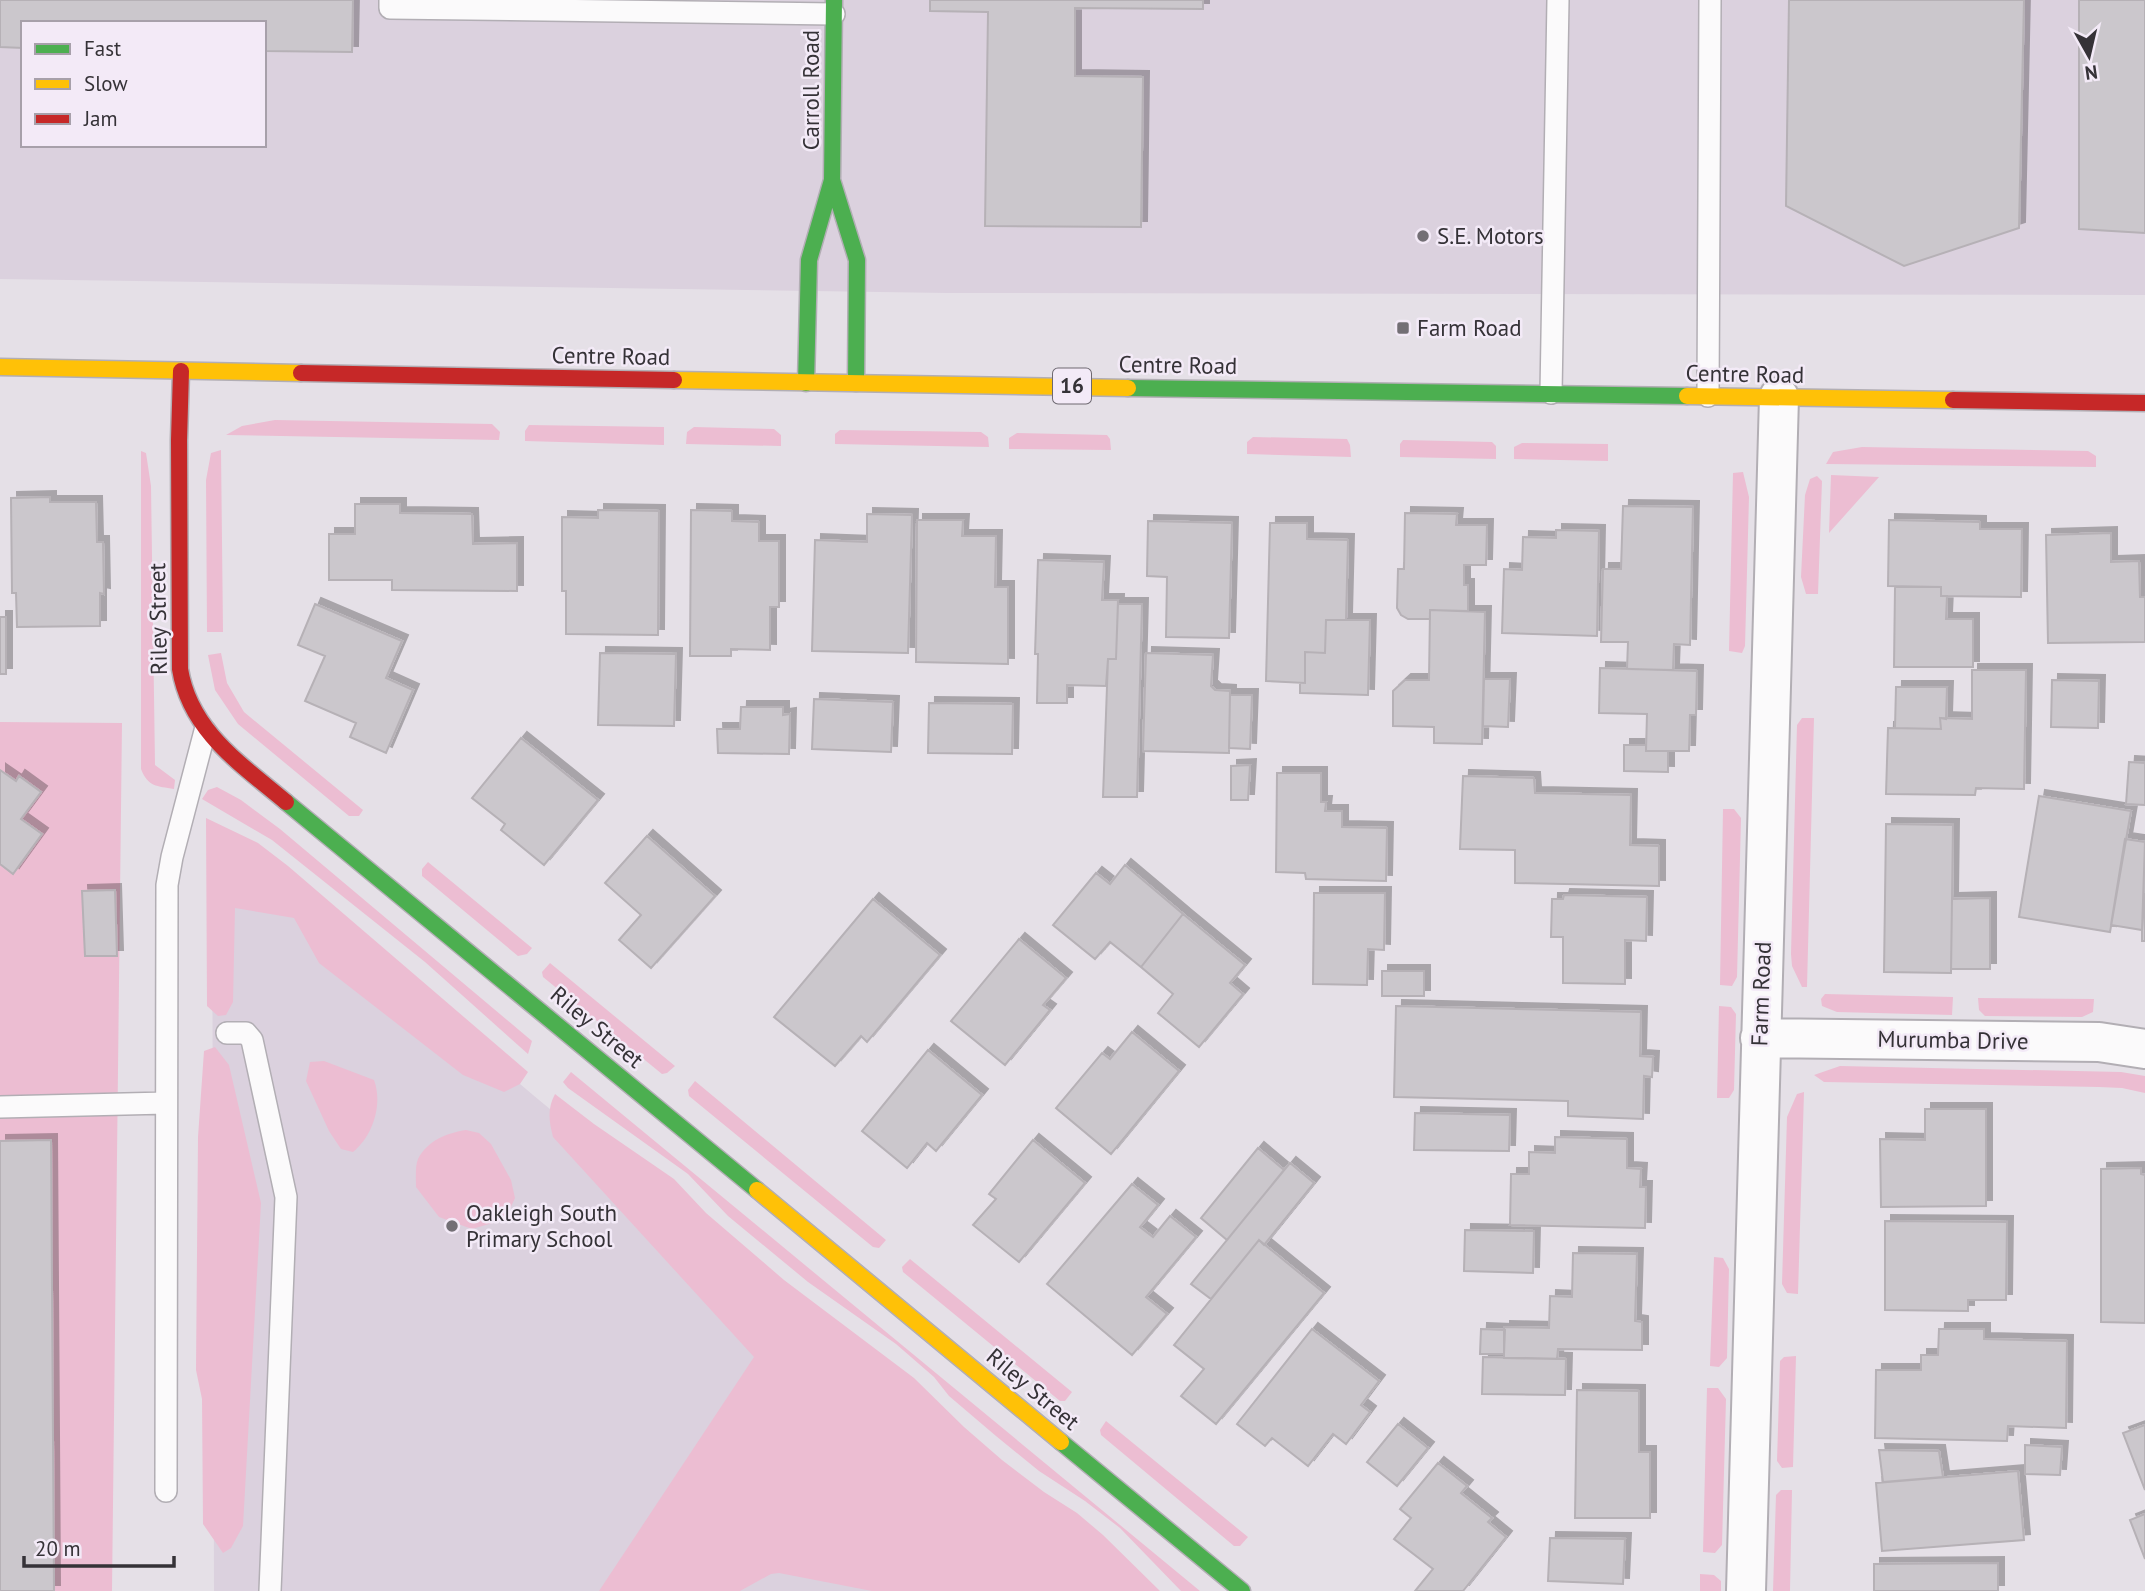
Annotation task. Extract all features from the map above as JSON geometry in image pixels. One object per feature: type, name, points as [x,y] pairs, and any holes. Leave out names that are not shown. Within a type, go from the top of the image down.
[{"type":"street","name":"Carroll Road","points":[[806,383],[809,260],[832,180],[834,7]]},
{"type":"street","name":"Carroll Road","points":[[832,180],[857,260],[856,383]]},
{"type":"street","name":"Centre Road","points":[[0,367],[806,383],[2145,403]]},
{"type":"street","name":"Riley Street","points":[[181,371],[180,669],[187,700],[205,731],[228,754],[1242,1591]]},
{"type":"street","name":"Farm Road","points":[[1746,1591],[1779,397]]},
{"type":"street","name":"Murumba Drive","points":[[1760,1038],[2099,1042],[2145,1049]]},
{"type":"lane","points":[[390,0],[390,8],[834,7]]},
{"type":"lane","points":[[1550,393],[1558,0]]},
{"type":"lane","points":[[1708,396],[1710,0]]},
{"type":"lane","points":[[166,1491],[167,885],[205,731]]},
{"type":"lane","points":[[227,1033],[246,1033],[252,1040],[286,1197],[270,1591]]},
{"type":"lane","points":[[0,1107],[166,1103]]},
{"type":"shaded area","points":[[0,0],[2145,0],[2145,295],[947,293],[0,279]]},
{"type":"shaded area","points":[[275,420],[492,424],[500,432],[499,440],[226,435],[242,426]]},
{"type":"shaded area","points":[[529,425],[664,427],[664,445],[525,441],[525,431]]},
{"type":"shaded area","points":[[694,427],[774,429],[781,435],[781,446],[686,444],[687,432]]},
{"type":"shaded area","points":[[840,430],[981,432],[988,437],[989,447],[835,444],[835,434]]},
{"type":"shaded area","points":[[1017,433],[1107,435],[1111,450],[1009,449],[1009,438]]},
{"type":"shaded area","points":[[1253,437],[1347,439],[1351,457],[1247,454],[1247,442]]},
{"type":"shaded area","points":[[1403,440],[1492,442],[1496,446],[1496,459],[1400,457],[1400,444]]},
{"type":"shaded area","points":[[1522,443],[1608,444],[1608,461],[1514,459],[1514,447]]},
{"type":"shaded area","points":[[1862,447],[2088,451],[2096,456],[2096,467],[1826,464],[1833,452]]},
{"type":"shaded area","points":[[221,450],[223,632],[207,632],[206,480],[211,453]]},
{"type":"shaded area","points":[[141,451],[146,453],[151,486],[155,765],[175,780],[174,789],[150,782],[141,769]]},
{"type":"shaded area","points":[[1743,472],[1749,497],[1745,646],[1742,653],[1729,651],[1733,473]]},
{"type":"shaded area","points":[[1831,475],[1879,477],[1829,533]]},
{"type":"shaded area","points":[[1817,476],[1822,481],[1818,594],[1806,594],[1801,577],[1805,495],[1810,479]]},
{"type":"shaded area","points":[[221,653],[227,683],[244,712],[363,810],[359,816],[349,816],[238,724],[215,690],[208,655]]},
{"type":"shaded area","points":[[1802,718],[1814,718],[1807,987],[1802,987],[1792,966],[1791,954],[1797,725]]},
{"type":"shaded area","points":[[0,722],[122,723],[112,1591],[0,1591]]},
{"type":"shaded area","points":[[217,787],[241,800],[280,829],[532,1041],[528,1054],[425,962],[272,840],[202,799],[208,790]]},
{"type":"shaded area","points":[[1723,809],[1734,809],[1741,818],[1737,977],[1732,986],[1720,985]]},
{"type":"shaded area","points":[[206,818],[258,843],[288,866],[528,1072],[520,1084],[504,1092],[463,1075],[319,963],[294,918],[235,908],[233,1002],[226,1015],[218,1016],[207,1006]]},
{"type":"shaded area","name":"Oakleigh South Primary School","points":[[212,821],[533,1095],[1132,1591],[214,1591]]},
{"type":"shaded area","points":[[428,862],[532,948],[527,954],[518,956],[422,876],[422,869]]},
{"type":"shaded area","points":[[550,963],[675,1066],[662,1074],[543,977],[542,972]]},
{"type":"shaded area","points":[[1825,994],[1953,997],[1952,1015],[1837,1012],[1822,1006],[1821,999]]},
{"type":"shaded area","points":[[1978,998],[2094,999],[2093,1012],[2082,1017],[1985,1016],[1979,1010]]},
{"type":"shaded area","points":[[1719,1006],[1731,1007],[1736,1014],[1734,1090],[1729,1098],[1717,1098]]},
{"type":"shaded area","points":[[215,1047],[229,1065],[261,1203],[243,1526],[231,1548],[223,1553],[203,1524],[202,1399],[196,1370],[198,1137],[204,1051]]},
{"type":"shaded area","points":[[324,1061],[374,1080],[377,1089],[377,1109],[371,1129],[353,1152],[341,1149],[329,1131],[306,1081],[310,1062]]},
{"type":"shaded area","points":[[1840,1066],[2121,1072],[2145,1076],[2145,1093],[2099,1087],[1824,1082],[1814,1075]]},
{"type":"shaded area","points":[[571,1072],[1200,1591],[1181,1591],[1120,1528],[1039,1471],[996,1436],[949,1396],[934,1377],[896,1344],[808,1282],[728,1216],[688,1174],[568,1088],[563,1082]]},
{"type":"shaded area","points":[[695,1081],[886,1240],[879,1248],[873,1247],[689,1096],[688,1090]]},
{"type":"shaded area","points":[[1804,1092],[1798,1294],[1787,1293],[1782,1284],[1787,1117],[1797,1094]]},
{"type":"shaded area","points":[[555,1094],[674,1179],[706,1213],[784,1280],[914,1378],[1002,1460],[1077,1513],[1103,1535],[1160,1591],[872,1591],[779,1573],[771,1574],[740,1591],[599,1591],[754,1357],[553,1137],[550,1115]]},
{"type":"shaded area","points":[[466,1130],[479,1133],[491,1144],[511,1180],[515,1198],[509,1211],[496,1222],[472,1229],[439,1217],[416,1187],[416,1165],[422,1152],[439,1138]]},
{"type":"shaded area","points":[[1714,1257],[1723,1258],[1729,1269],[1727,1358],[1719,1367],[1710,1366]]},
{"type":"shaded area","points":[[910,1259],[1072,1392],[1065,1401],[1060,1401],[903,1272],[902,1267]]},
{"type":"shaded area","points":[[1796,1356],[1793,1467],[1782,1468],[1777,1461],[1780,1361],[1784,1357]]},
{"type":"shaded area","points":[[1707,1388],[1718,1388],[1726,1399],[1722,1545],[1715,1553],[1703,1552]]},
{"type":"shaded area","points":[[1106,1421],[1248,1537],[1240,1546],[1234,1546],[1101,1435],[1100,1430]]},
{"type":"shaded area","points":[[1781,1490],[1792,1490],[1790,1591],[1773,1591],[1776,1495]]},
{"type":"shaded area","points":[[1700,1574],[1714,1575],[1721,1581],[1721,1591],[1700,1591]]},
{"type":"building","points":[[0,0],[353,0],[352,52],[266,51],[266,21],[21,21],[21,48],[0,47]]},
{"type":"building","points":[[930,0],[1203,0],[1203,9],[1075,8],[1075,76],[1143,77],[1141,227],[985,226],[988,12],[930,11]]},
{"type":"building","points":[[1789,0],[2024,0],[2019,228],[1904,266],[1786,206]]},
{"type":"building","points":[[2079,0],[2145,0],[2145,233],[2079,229]]},
{"type":"building","points":[[50,497],[50,502],[96,502],[97,542],[103,542],[104,594],[100,593],[100,626],[17,627],[16,593],[12,593],[11,498]]},
{"type":"building","points":[[355,504],[400,504],[400,513],[472,514],[473,544],[517,543],[517,591],[392,590],[392,580],[329,580],[329,534],[355,534]]},
{"type":"building","points":[[1623,506],[1693,507],[1690,645],[1674,644],[1673,670],[1627,669],[1628,642],[1601,642],[1603,569],[1621,569]]},
{"type":"building","points":[[598,510],[659,511],[658,635],[566,634],[566,591],[562,591],[562,517],[598,518]]},
{"type":"building","points":[[691,510],[732,511],[732,521],[759,522],[759,541],[779,541],[779,607],[770,607],[770,650],[731,649],[731,656],[690,656]]},
{"type":"building","points":[[1405,513],[1457,514],[1456,525],[1487,525],[1486,565],[1464,565],[1464,585],[1468,585],[1468,611],[1430,610],[1430,619],[1408,619],[1401,615],[1397,608],[1398,569],[1404,569]]},
{"type":"building","points":[[867,514],[912,515],[908,653],[812,651],[815,540],[867,542]]},
{"type":"building","points":[[917,520],[963,520],[962,536],[996,536],[995,587],[1008,587],[1008,664],[916,662]]},
{"type":"building","points":[[1889,520],[1980,522],[1980,529],[2022,529],[2021,597],[1941,596],[1941,587],[1888,586]]},
{"type":"building","points":[[1148,521],[1232,523],[1229,638],[1166,637],[1167,577],[1147,576]]},
{"type":"building","points":[[1270,523],[1307,523],[1307,539],[1348,540],[1346,620],[1326,620],[1325,653],[1305,652],[1305,683],[1266,681]]},
{"type":"building","points":[[1556,530],[1599,531],[1597,636],[1502,633],[1504,569],[1522,570],[1523,537],[1556,538]]},
{"type":"building","points":[[2111,533],[2111,562],[2139,561],[2140,597],[2145,597],[2145,642],[2048,643],[2046,535]]},
{"type":"building","points":[[1038,560],[1104,562],[1102,600],[1118,600],[1116,659],[1108,659],[1106,686],[1067,685],[1067,703],[1037,703],[1038,654],[1035,654]]},
{"type":"building","points":[[1895,587],[1941,587],[1941,596],[1947,596],[1946,619],[1973,619],[1973,667],[1894,667]]},
{"type":"building","points":[[315,604],[402,641],[386,678],[413,690],[386,753],[350,737],[356,723],[305,701],[325,656],[298,645]]},
{"type":"building","points":[[1118,604],[1142,604],[1137,797],[1103,797],[1108,659],[1116,659]]},
{"type":"building","points":[[1430,610],[1485,612],[1482,744],[1434,743],[1434,727],[1393,726],[1393,691],[1405,680],[1429,680]]},
{"type":"building","points":[[0,617],[6,617],[6,674],[0,674]]},
{"type":"building","points":[[1326,620],[1370,620],[1368,695],[1300,693],[1300,683],[1305,683],[1305,652],[1325,653]]},
{"type":"building","points":[[600,653],[676,654],[674,726],[598,725]]},
{"type":"building","points":[[1146,653],[1213,655],[1211,686],[1215,690],[1230,691],[1229,753],[1143,751]]},
{"type":"building","points":[[1600,668],[1697,671],[1696,715],[1690,715],[1689,751],[1646,751],[1647,714],[1599,713]]},
{"type":"building","points":[[1972,670],[2026,670],[2024,789],[1976,788],[1975,795],[1886,794],[1888,728],[1941,729],[1940,718],[1972,719]]},
{"type":"building","points":[[1484,679],[1510,679],[1508,727],[1483,726]]},
{"type":"building","points":[[2052,680],[2099,681],[2098,728],[2051,727]]},
{"type":"building","points":[[1896,687],[1947,687],[1946,719],[1940,718],[1941,729],[1895,728]]},
{"type":"building","points":[[1230,695],[1252,695],[1250,749],[1229,748]]},
{"type":"building","points":[[814,699],[893,702],[891,752],[812,749]]},
{"type":"building","points":[[929,703],[1013,704],[1012,754],[928,753]]},
{"type":"building","points":[[741,707],[783,707],[783,715],[790,714],[789,754],[718,753],[717,729],[740,729]]},
{"type":"building","points":[[521,738],[598,800],[544,865],[501,830],[505,824],[472,798]]},
{"type":"building","points":[[1624,745],[1646,745],[1646,751],[1668,751],[1668,772],[1624,771]]},
{"type":"building","points":[[2129,762],[2145,763],[2145,805],[2126,804]]},
{"type":"building","points":[[1250,765],[1248,800],[1231,800],[1231,766]]},
{"type":"building","points":[[0,770],[16,781],[19,776],[41,792],[21,819],[42,834],[13,874],[0,864]]},
{"type":"building","points":[[1277,773],[1321,773],[1321,802],[1326,802],[1325,811],[1342,811],[1342,827],[1387,828],[1386,881],[1306,879],[1305,873],[1276,872]]},
{"type":"building","points":[[1463,776],[1534,778],[1535,793],[1631,795],[1630,845],[1659,846],[1659,886],[1515,883],[1515,850],[1460,849]]},
{"type":"building","points":[[2039,796],[2131,811],[2110,932],[2019,917]]},
{"type":"building","points":[[1886,824],[1953,825],[1951,973],[1884,972]]},
{"type":"building","points":[[647,836],[715,896],[651,968],[619,940],[641,915],[605,883]]},
{"type":"building","points":[[2125,839],[2145,842],[2142,930],[2111,925]]},
{"type":"building","points":[[1125,865],[1183,914],[1141,967],[1110,942],[1095,959],[1053,925],[1096,873],[1110,884]]},
{"type":"building","points":[[115,890],[117,956],[85,956],[82,891]]},
{"type":"building","points":[[1314,893],[1385,893],[1384,950],[1368,949],[1367,985],[1313,984]]},
{"type":"building","points":[[2145,893],[2145,941],[2142,941],[2142,930]]},
{"type":"building","points":[[1564,895],[1647,897],[1646,941],[1625,940],[1625,984],[1563,983],[1563,937],[1551,937],[1552,899],[1563,899]]},
{"type":"building","points":[[1990,898],[1990,969],[1951,969],[1952,899]]},
{"type":"building","points":[[873,899],[940,955],[867,1042],[861,1036],[835,1066],[774,1017]]},
{"type":"building","points":[[1183,914],[1245,965],[1230,983],[1243,994],[1199,1047],[1158,1013],[1173,994],[1141,967]]},
{"type":"building","points":[[1019,939],[1066,978],[1043,1005],[1050,1010],[1005,1065],[951,1021]]},
{"type":"building","points":[[1382,971],[1424,971],[1424,996],[1382,996]]},
{"type":"building","points":[[1396,1006],[1641,1012],[1640,1056],[1653,1057],[1652,1077],[1644,1076],[1643,1119],[1568,1116],[1568,1101],[1394,1097]]},
{"type":"building","points":[[1132,1032],[1179,1071],[1111,1154],[1056,1108],[1102,1053],[1110,1059]]},
{"type":"building","points":[[928,1050],[982,1095],[936,1151],[927,1143],[907,1168],[862,1131]]},
{"type":"building","points":[[1925,1109],[1986,1109],[1986,1206],[1881,1207],[1880,1139],[1925,1140]]},
{"type":"building","points":[[1415,1113],[1510,1115],[1509,1151],[1414,1150]]},
{"type":"building","points":[[1555,1137],[1627,1139],[1627,1168],[1641,1169],[1640,1187],[1646,1187],[1645,1228],[1510,1225],[1511,1174],[1529,1174],[1529,1152],[1555,1153]]},
{"type":"building","points":[[51,1140],[54,1591],[0,1591],[0,1141]]},
{"type":"building","points":[[1033,1140],[1085,1183],[1019,1262],[973,1225],[996,1199],[989,1194]]},
{"type":"building","points":[[1258,1148],[1284,1170],[1227,1240],[1201,1218]]},
{"type":"building","points":[[1290,1163],[1314,1183],[1264,1245],[1259,1240],[1211,1299],[1191,1284]]},
{"type":"building","points":[[2141,1168],[2141,1174],[2145,1175],[2145,1323],[2101,1322],[2101,1169]]},
{"type":"building","points":[[1132,1184],[1158,1205],[1140,1227],[1153,1237],[1170,1216],[1196,1237],[1146,1297],[1167,1314],[1132,1355],[1047,1284]]},
{"type":"building","points":[[1885,1221],[2007,1222],[2006,1300],[1968,1300],[1968,1311],[1885,1310]]},
{"type":"building","points":[[1465,1230],[1534,1231],[1533,1273],[1464,1271]]},
{"type":"building","points":[[1259,1240],[1324,1293],[1216,1424],[1181,1396],[1204,1369],[1174,1345]]},
{"type":"building","points":[[1573,1253],[1637,1254],[1635,1321],[1642,1322],[1642,1350],[1558,1349],[1557,1359],[1504,1358],[1504,1327],[1549,1328],[1550,1296],[1572,1297]]},
{"type":"building","points":[[1312,1329],[1379,1381],[1361,1405],[1370,1412],[1346,1444],[1333,1434],[1308,1466],[1272,1438],[1265,1446],[1237,1424]]},
{"type":"building","points":[[1481,1329],[1505,1330],[1504,1354],[1480,1354]]},
{"type":"building","points":[[1939,1329],[1984,1329],[1984,1339],[2067,1341],[2066,1428],[2008,1426],[2007,1441],[1875,1438],[1876,1370],[1921,1370],[1921,1355],[1938,1355]]},
{"type":"building","points":[[1483,1357],[1566,1359],[1565,1395],[1482,1394]]},
{"type":"building","points":[[1577,1390],[1639,1391],[1639,1452],[1650,1452],[1650,1518],[1575,1518]]},
{"type":"building","points":[[1398,1424],[1428,1448],[1397,1486],[1367,1462]]},
{"type":"building","points":[[2145,1425],[2145,1490],[2123,1433]]},
{"type":"building","points":[[2025,1445],[2062,1447],[2060,1475],[2025,1474]]},
{"type":"building","points":[[1879,1450],[1939,1451],[1943,1477],[1883,1482]]},
{"type":"building","points":[[1438,1463],[1467,1486],[1461,1493],[1492,1518],[1488,1522],[1506,1537],[1463,1591],[1415,1591],[1433,1569],[1394,1539],[1411,1518],[1400,1509]]},
{"type":"building","points":[[2018,1471],[2024,1540],[1882,1551],[1876,1483]]},
{"type":"building","points":[[2145,1514],[2145,1559],[2130,1520]]},
{"type":"building","points":[[1550,1538],[1625,1539],[1623,1584],[1548,1581]]},
{"type":"building","points":[[1998,1563],[1998,1591],[1874,1591],[1874,1564]]},
{"type":"traffic: fast","points":[[806,383],[809,260],[832,180],[834,0]]},
{"type":"traffic: fast","points":[[832,180],[857,260],[856,383]]},
{"type":"traffic: fast","points":[[1128,388],[1687,396]]},
{"type":"traffic: fast","points":[[286,802],[757,1190]]},
{"type":"traffic: fast","points":[[1061,1442],[1242,1591]]},
{"type":"traffic: slow","points":[[0,367],[301,373]]},
{"type":"traffic: slow","points":[[674,380],[1128,388]]},
{"type":"traffic: slow","points":[[1687,396],[1953,400]]},
{"type":"traffic: slow","points":[[757,1190],[1061,1442]]},
{"type":"traffic: jam","points":[[181,371],[180,669],[194,711],[206,728],[235,760],[286,802]]},
{"type":"traffic: jam","points":[[301,373],[674,380]]},
{"type":"traffic: jam","points":[[1953,400],[2145,403]]},
{"type":"place","name":"S.E. Motors","points":[[1423,236]]},
{"type":"place","name":"Farm Road","points":[[1403,328]]},
{"type":"place","name":"Oakleigh South Primary School","points":[[452,1226]]}]
